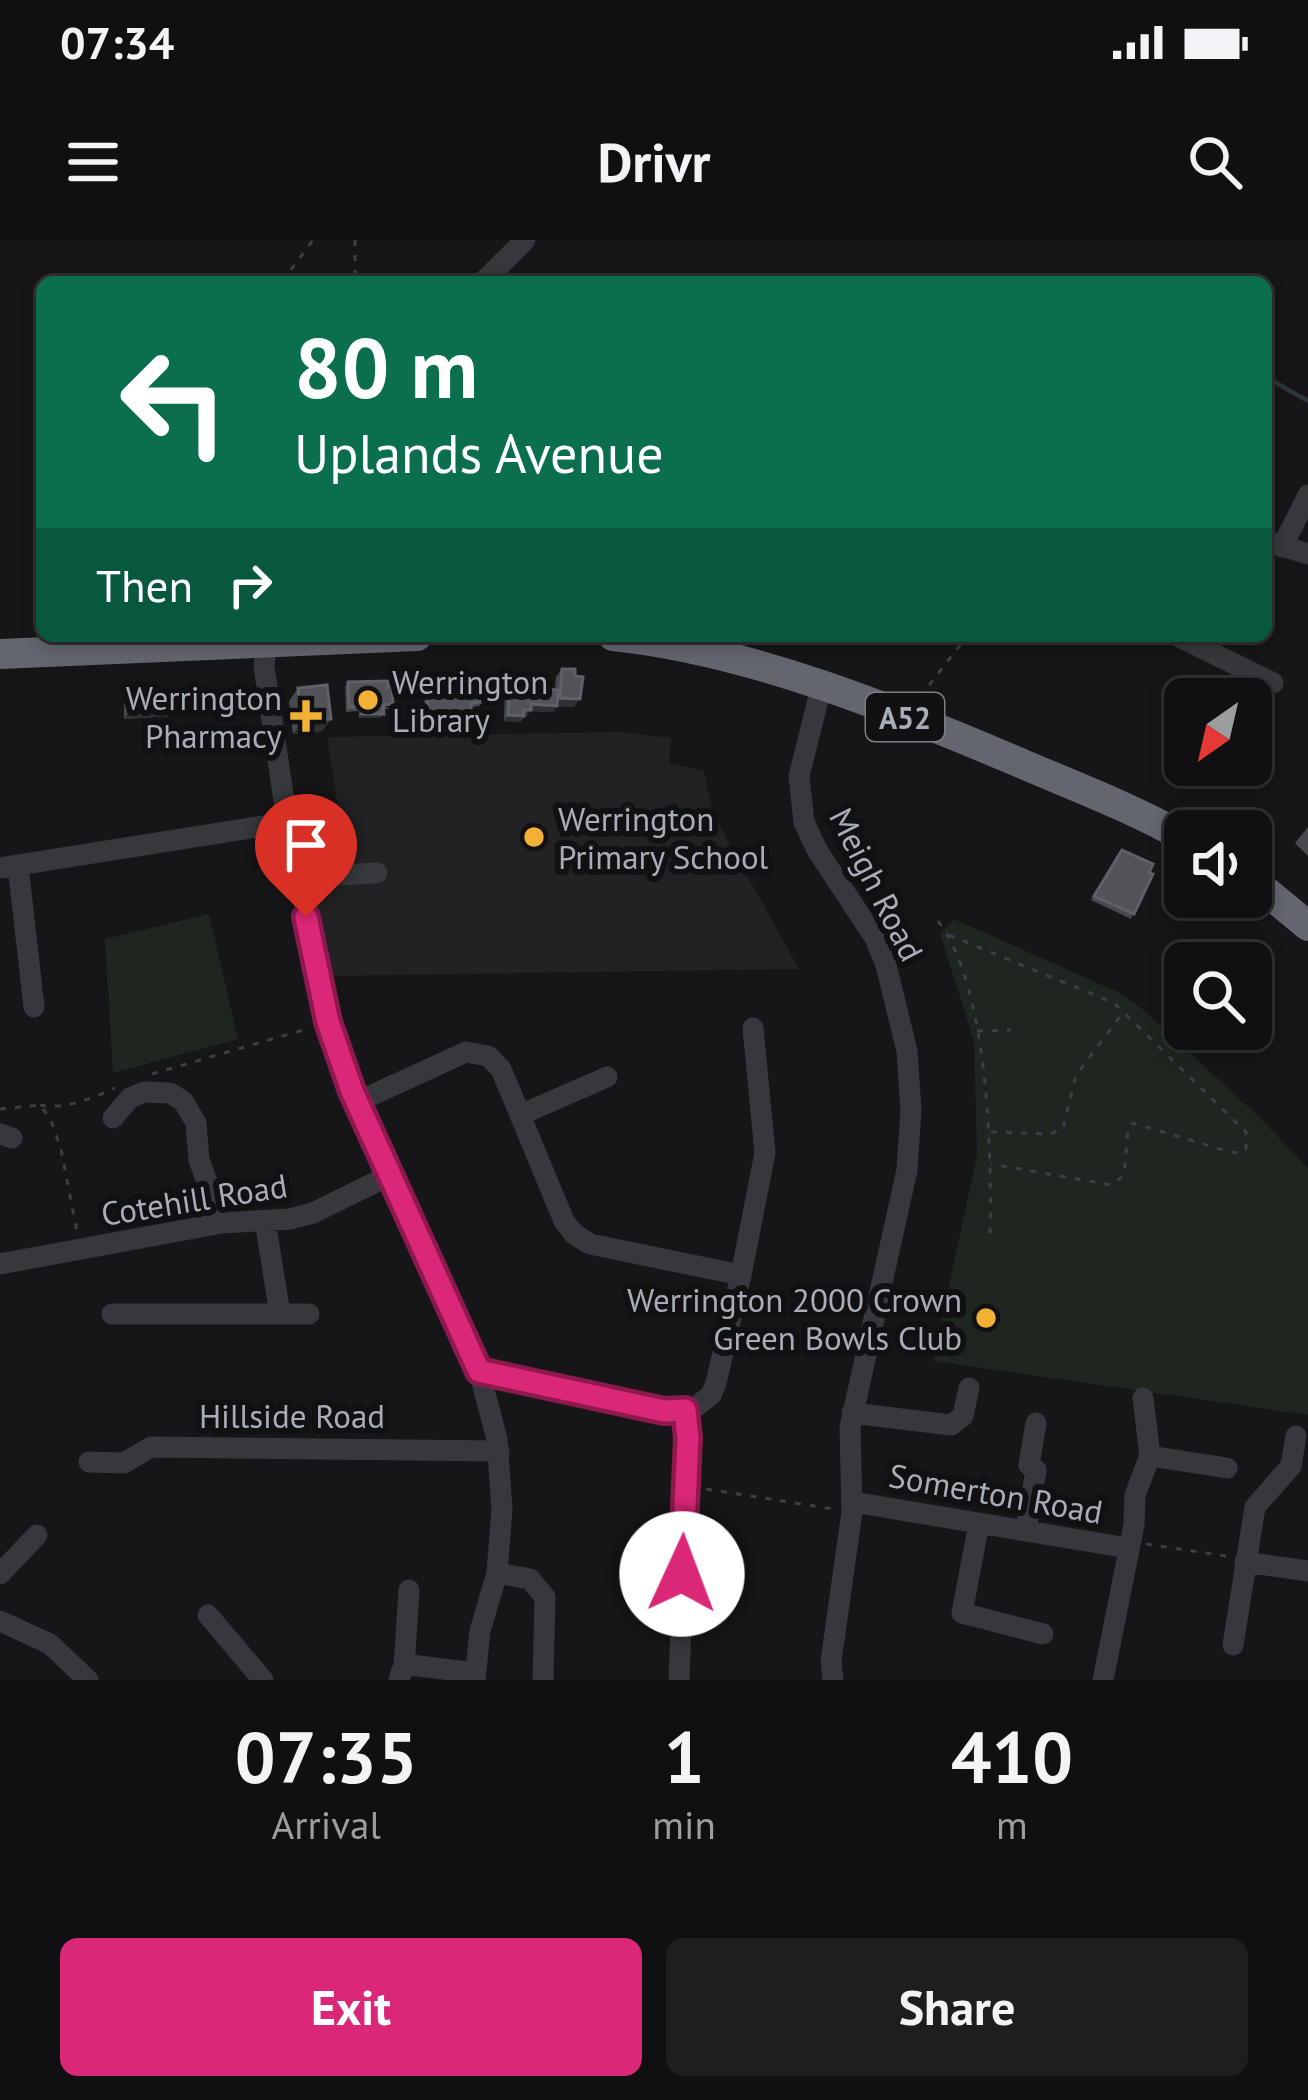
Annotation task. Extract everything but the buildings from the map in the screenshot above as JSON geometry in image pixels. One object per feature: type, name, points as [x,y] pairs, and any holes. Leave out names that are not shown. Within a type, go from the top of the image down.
[{"type":"highway","points":[[0,654],[229,642]]},
{"type":"highway","name":"A52","points":[[659,642],[682,645],[904,717],[1164,827]]},
{"type":"highway","points":[[1272,896],[1308,926]]},
{"type":"street","points":[[489,276],[524,240]]},
{"type":"street","points":[[1308,495],[1274,544],[1308,554]]},
{"type":"street","points":[[267,642],[264,666],[288,822],[328,1022],[357,1102],[479,1371],[499,1451],[502,1509],[497,1573],[480,1631],[475,1676],[402,1674],[409,1590]]},
{"type":"street","points":[[1190,642],[1273,683]]},
{"type":"street","name":"Meigh Road","points":[[821,688],[801,763],[802,810],[818,850],[880,952],[902,1022],[910,1080],[907,1170],[852,1413],[852,1507],[831,1661],[833,1680]]},
{"type":"street","points":[[34,1007],[9,867],[288,822]]},
{"type":"street","points":[[298,877],[377,873]]},
{"type":"street","points":[[479,1371],[664,1411],[685,1410],[704,1401],[716,1383],[764,1153],[753,1028]]},
{"type":"street","points":[[357,1102],[454,1056],[473,1052],[497,1064],[564,1220],[582,1240],[741,1275]]},
{"type":"street","points":[[520,1115],[607,1077]]},
{"type":"street","points":[[116,1108],[152,1091],[170,1093],[188,1106],[196,1123],[199,1160],[221,1223]]},
{"type":"street","name":"Cotehill Road","points":[[0,1264],[221,1223],[313,1213],[390,1174]]},
{"type":"street","points":[[265,1221],[280,1314]]},
{"type":"street","points":[[112,1314],[309,1314]]},
{"type":"street","points":[[852,1413],[951,1425],[963,1416],[969,1388]]},
{"type":"street","points":[[1103,1680],[1135,1495],[1150,1456],[1143,1398]]},
{"type":"street","points":[[679,1680],[685,1410]]},
{"type":"street","points":[[1025,1531],[1036,1470],[1028,1466],[1036,1423]]},
{"type":"street","points":[[1233,1645],[1255,1507],[1291,1466],[1296,1436]]},
{"type":"street","name":"Hillside Road","points":[[89,1462],[124,1463],[151,1447],[499,1451]]},
{"type":"street","points":[[1150,1456],[1227,1468]]},
{"type":"street","name":"Somerton Road","points":[[852,1507],[1128,1545]]},
{"type":"street","points":[[979,1523],[962,1613],[1043,1634]]},
{"type":"street","points":[[0,1574],[37,1534]]},
{"type":"street","points":[[1245,1561],[1308,1571]]},
{"type":"street","points":[[497,1573],[530,1580],[545,1597],[543,1680]]},
{"type":"street","points":[[208,1616],[263,1680]]},
{"type":"street","points":[[0,1622],[50,1644],[80,1677]]},
{"type":"path","points":[[286,276],[313,240]]},
{"type":"path","points":[[355,240],[355,276]]},
{"type":"path","points":[[904,717],[962,642]]},
{"type":"path","points":[[938,921],[949,935],[976,1031],[990,1132],[990,1238]]},
{"type":"path","points":[[949,935],[1106,999],[1246,1132],[1246,1149],[1230,1152],[1133,1123],[1128,1130],[1124,1175],[1112,1185],[992,1164]]},
{"type":"path","points":[[990,1132],[1050,1134],[1063,1129],[1076,1075],[1124,1012]]},
{"type":"path","points":[[154,1073],[328,1022]]},
{"type":"path","points":[[976,1031],[1011,1030]]},
{"type":"path","points":[[0,1109],[50,1107],[132,1082]]},
{"type":"path","points":[[40,1105],[61,1149],[82,1251]]},
{"type":"path","points":[[686,1487],[852,1507]]},
{"type":"path","points":[[1128,1545],[1245,1561]]},
{"type":"shaded area","name":"Werrington Primary School","points":[[620,732],[671,738],[669,763],[704,771],[713,814],[799,969],[329,976],[307,863],[346,859],[327,737]]},
{"type":"shaded area","points":[[209,914],[238,1039],[113,1073],[105,939]]},
{"type":"shaded area","points":[[954,919],[1122,994],[1164,1029],[1164,1050],[1187,1050],[1308,1168],[1308,1415],[933,1361],[977,1155],[974,1041],[940,934]]},
{"type":"waterway","points":[[1272,380],[1308,401]]},
{"type":"place","name":"Werrington Library","points":[[368,700]]},
{"type":"place","name":"Werrington Pharmacy","points":[[306,716]]},
{"type":"place","name":"Werrington Primary School","points":[[534,837]]},
{"type":"place","name":"Werrington 2000 Crown Green Bowls Club","points":[[986,1318]]},
{"type":"route","points":[[306,917],[328,1022],[352,1091],[479,1371],[664,1411],[685,1410],[682,1574]]}]
